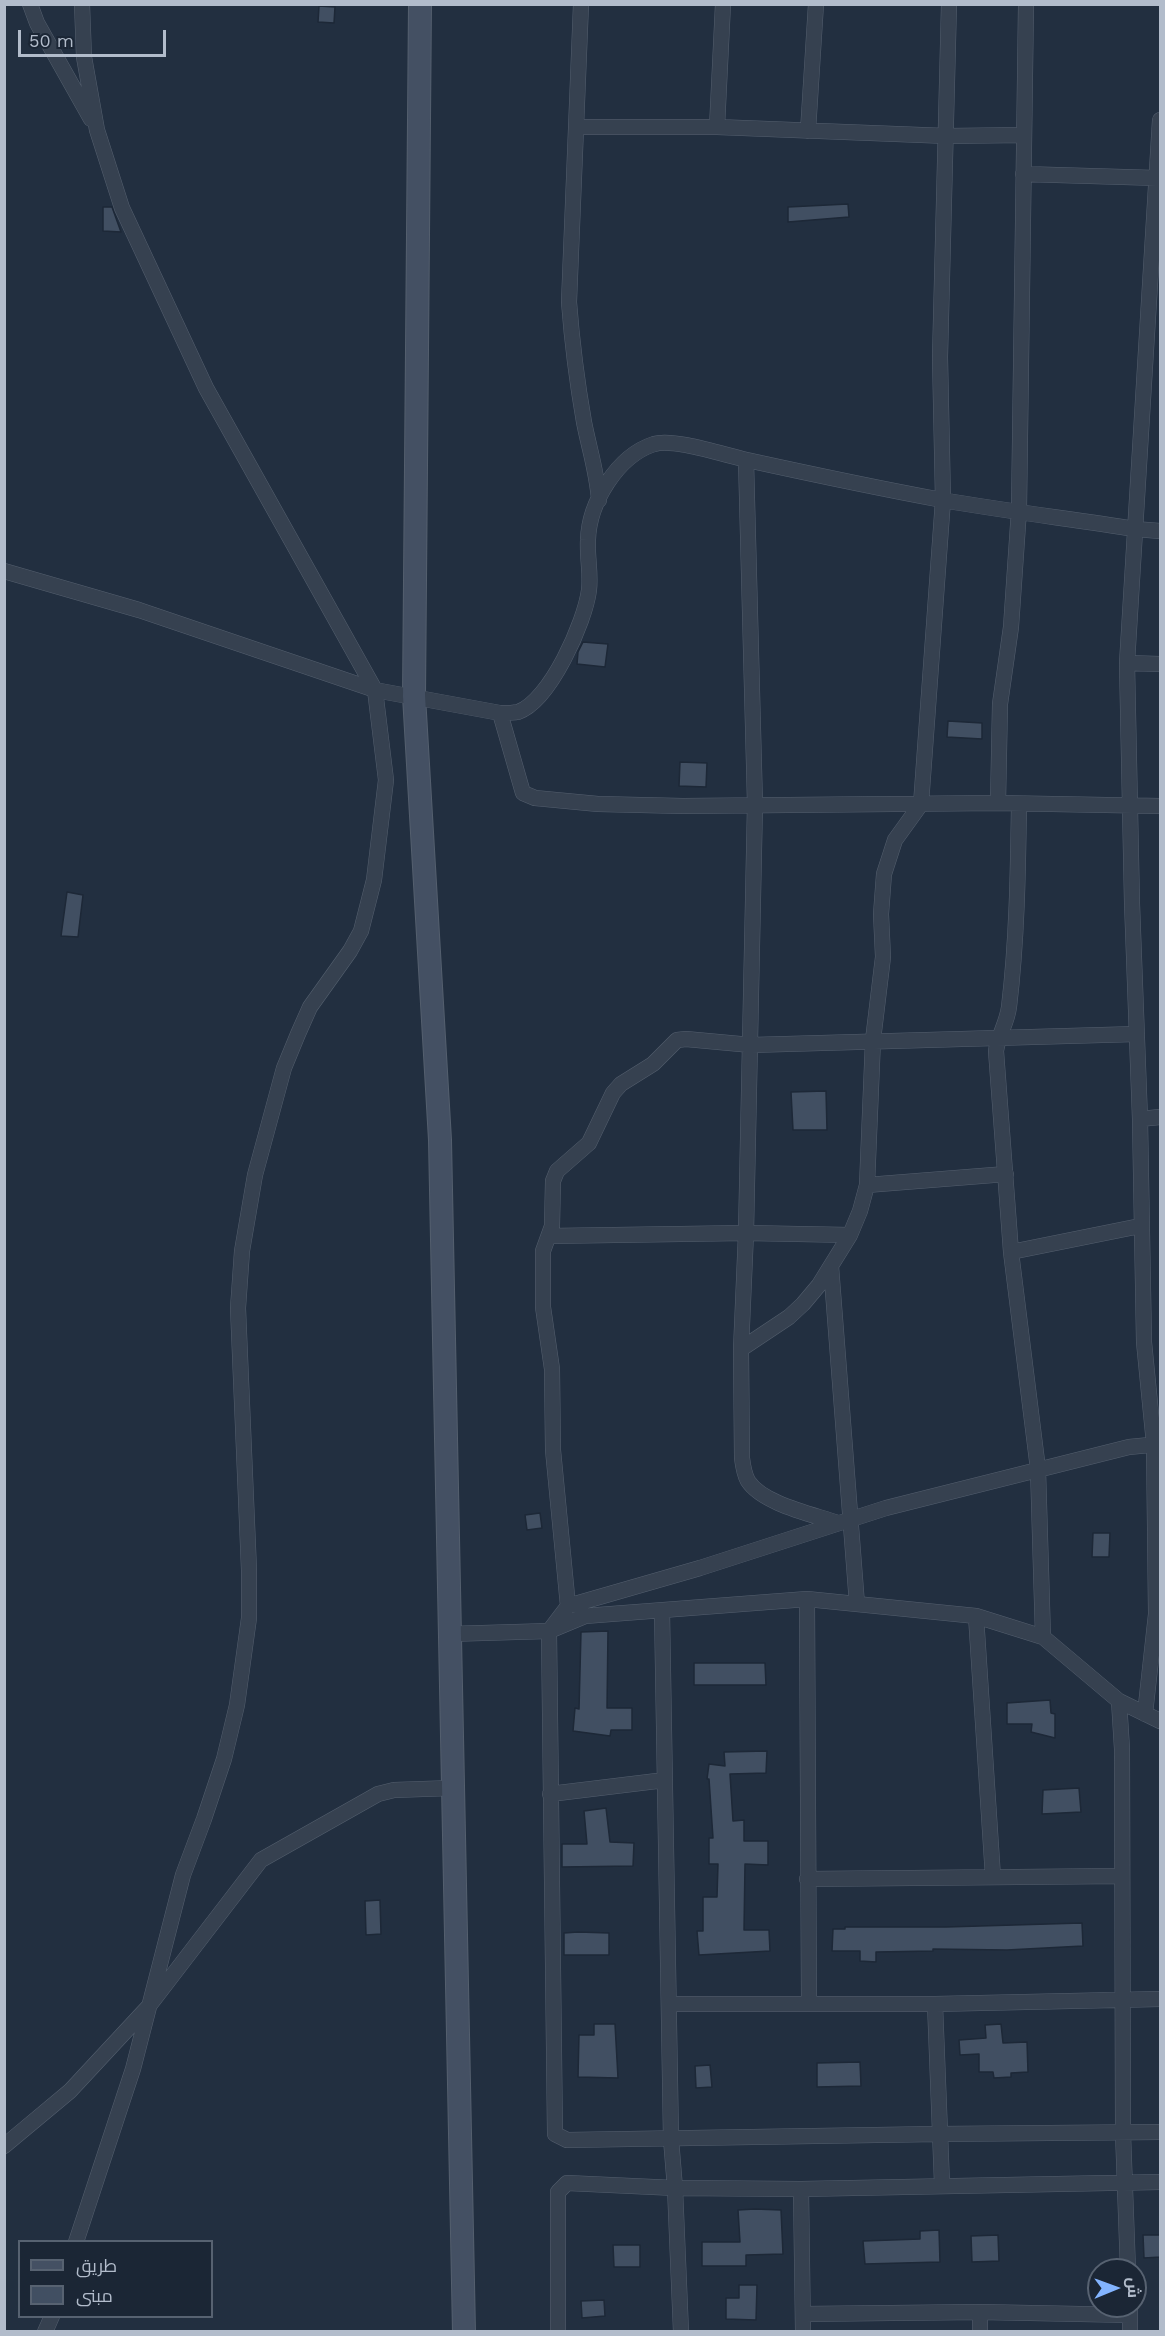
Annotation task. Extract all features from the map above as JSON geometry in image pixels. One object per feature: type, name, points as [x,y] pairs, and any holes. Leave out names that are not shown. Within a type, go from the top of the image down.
[{"type":"main road","points":[[420,4],[414,696],[440,1140],[464,2331]]},
{"type":"street","points":[[30,4],[37,23],[97,130]]},
{"type":"street","points":[[76,2240],[132,2069],[183,1875],[224,1759],[237,1705],[249,1618],[238,1308],[242,1251],[255,1175],[284,1068],[310,1007],[351,951],[361,931],[374,880],[386,780],[375,690],[206,388],[122,208],[97,130],[84,57],[82,4]]},
{"type":"street","points":[[581,4],[570,313],[576,375],[597,474],[599,500]]},
{"type":"street","points":[[717,126],[723,4]]},
{"type":"street","points":[[808,131],[816,4]]},
{"type":"street","points":[[741,1349],[789,1317],[803,1304],[850,1235],[867,1185],[873,1040],[883,957],[881,914],[884,874],[895,840],[921,804],[943,500],[940,357],[949,4]]},
{"type":"street","points":[[998,803],[1000,704],[1011,627],[1019,510],[1026,4]]},
{"type":"street","points":[[1145,1714],[1156,1614],[1157,1444],[1144,1342],[1127,663],[1161,120]]},
{"type":"street","points":[[576,127],[717,126],[946,136],[1024,135]]},
{"type":"street","points":[[1023,174],[1157,178]]},
{"type":"street","points":[[4,571],[139,610],[375,690],[500,713],[519,711],[534,702],[572,647],[589,591],[590,520],[615,472],[637,452],[656,444],[672,443],[943,500],[1161,531]]},
{"type":"street","points":[[746,460],[755,804],[751,1045],[741,1349],[742,1458],[745,1474],[750,1483],[764,1496],[845,1521]]},
{"type":"street","points":[[1127,663],[1161,664]]},
{"type":"street","points":[[500,713],[518,781],[523,793],[535,798],[598,804],[683,806],[998,803],[1161,806]]},
{"type":"street","points":[[1019,804],[1017,921],[1010,999],[996,1051],[1011,1252],[1038,1469],[1043,1637]]},
{"type":"street","points":[[568,1606],[553,1450],[552,1369],[543,1307],[543,1251],[552,1226],[553,1181],[556,1171],[589,1143],[613,1093],[621,1084],[653,1064],[677,1040],[686,1039],[751,1045],[873,1040],[998,1040],[1137,1035]]},
{"type":"street","points":[[1140,1119],[1161,1117]]},
{"type":"street","points":[[867,1185],[1005,1174]]},
{"type":"street","points":[[1011,1252],[1140,1226]]},
{"type":"street","points":[[549,1236],[746,1233],[850,1235]]},
{"type":"street","points":[[831,1266],[845,1521],[857,1604]]},
{"type":"street","points":[[1157,1444],[1130,1447],[1038,1469],[845,1521],[700,1568],[568,1606],[549,1631],[555,2134],[567,2140],[1161,2133]]},
{"type":"street","points":[[449,1634],[549,1631],[585,1616],[807,1599],[976,1616],[1043,1637],[1119,1701],[1161,1721]]},
{"type":"street","points":[[807,1599],[808,2004]]},
{"type":"street","points":[[662,1611],[671,2139],[681,2331]]},
{"type":"street","points":[[976,1616],[993,1877]]},
{"type":"street","points":[[1119,1701],[1123,2133],[1128,2258]]},
{"type":"street","points":[[550,1794],[665,1780]]},
{"type":"street","points":[[4,2146],[70,2091],[149,2006],[261,1860],[378,1794],[394,1790],[452,1788]]},
{"type":"street","points":[[807,1879],[1122,1876]]},
{"type":"street","points":[[670,2004],[935,2004],[1161,1999]]},
{"type":"street","points":[[935,2004],[938,2134],[942,2184]]},
{"type":"street","points":[[558,2331],[558,2192],[567,2183],[675,2188],[801,2189],[942,2184],[1161,2182]]},
{"type":"street","points":[[801,2189],[803,2331]]},
{"type":"street","points":[[803,2314],[1087,2311]]},
{"type":"street","points":[[980,2312],[980,2331]]},
{"type":"building","points":[[319,6],[335,7],[334,23],[318,22]]},
{"type":"building","points":[[848,204],[849,217],[788,222],[788,207]]},
{"type":"building","points":[[103,207],[112,207],[121,232],[103,231]]},
{"type":"building","points":[[583,642],[608,644],[605,667],[577,664],[578,652]]},
{"type":"building","points":[[948,721],[982,723],[982,739],[947,737]]},
{"type":"building","points":[[680,762],[707,763],[706,787],[679,786]]},
{"type":"building","points":[[67,892],[83,895],[78,937],[61,936]]},
{"type":"building","points":[[826,1091],[827,1130],[793,1130],[791,1092]]},
{"type":"building","points":[[540,1513],[542,1528],[527,1530],[525,1515]]},
{"type":"building","points":[[1093,1533],[1110,1533],[1109,1557],[1092,1557]]},
{"type":"building","points":[[608,1631],[607,1708],[632,1708],[632,1730],[611,1730],[610,1736],[573,1731],[575,1708],[579,1709],[581,1632]]},
{"type":"building","points":[[694,1663],[765,1663],[766,1685],[694,1685]]},
{"type":"building","points":[[1050,1700],[1051,1713],[1055,1714],[1055,1738],[1031,1732],[1032,1724],[1007,1724],[1007,1703]]},
{"type":"building","points":[[767,1751],[766,1773],[730,1774],[733,1821],[744,1820],[744,1841],[768,1841],[768,1865],[745,1864],[744,1930],[769,1930],[770,1951],[699,1955],[697,1931],[703,1931],[703,1897],[717,1897],[718,1864],[709,1864],[709,1838],[713,1838],[709,1779],[707,1779],[709,1764],[725,1766],[724,1752]]},
{"type":"building","points":[[1079,1788],[1081,1812],[1042,1814],[1043,1790]]},
{"type":"building","points":[[606,1808],[610,1842],[634,1843],[633,1866],[562,1867],[562,1844],[587,1844],[584,1811]]},
{"type":"building","points":[[380,1900],[381,1934],[366,1935],[365,1901]]},
{"type":"building","points":[[1082,1923],[1083,1946],[876,1952],[876,1962],[860,1961],[860,1951],[832,1951],[833,1929],[845,1929],[845,1927]]},
{"type":"building","points":[[564,1933],[609,1933],[609,1955],[564,1955]]},
{"type":"building","points":[[594,2024],[615,2024],[618,2078],[578,2077],[579,2035],[594,2035]]},
{"type":"building","points":[[1001,2024],[1003,2043],[1027,2042],[1028,2072],[1011,2073],[1011,2077],[994,2078],[993,2072],[979,2072],[979,2054],[960,2055],[959,2040],[986,2038],[985,2025]]},
{"type":"building","points":[[860,2062],[861,2086],[817,2087],[817,2063]]},
{"type":"building","points":[[710,2065],[712,2087],[696,2088],[695,2066]]},
{"type":"building","points":[[738,2210],[781,2210],[783,2254],[746,2255],[746,2266],[702,2266],[702,2242],[740,2242]]},
{"type":"building","points":[[939,2230],[940,2262],[865,2264],[863,2241],[920,2239],[920,2231]]},
{"type":"building","points":[[998,2235],[999,2261],[972,2262],[971,2236]]},
{"type":"building","points":[[1143,2235],[1161,2235],[1161,2257],[1144,2258]]},
{"type":"building","points":[[613,2245],[640,2245],[640,2267],[614,2267]]},
{"type":"building","points":[[739,2285],[757,2285],[756,2320],[726,2319],[726,2298],[739,2298]]},
{"type":"building","points":[[604,2300],[605,2316],[582,2318],[581,2301]]}]
